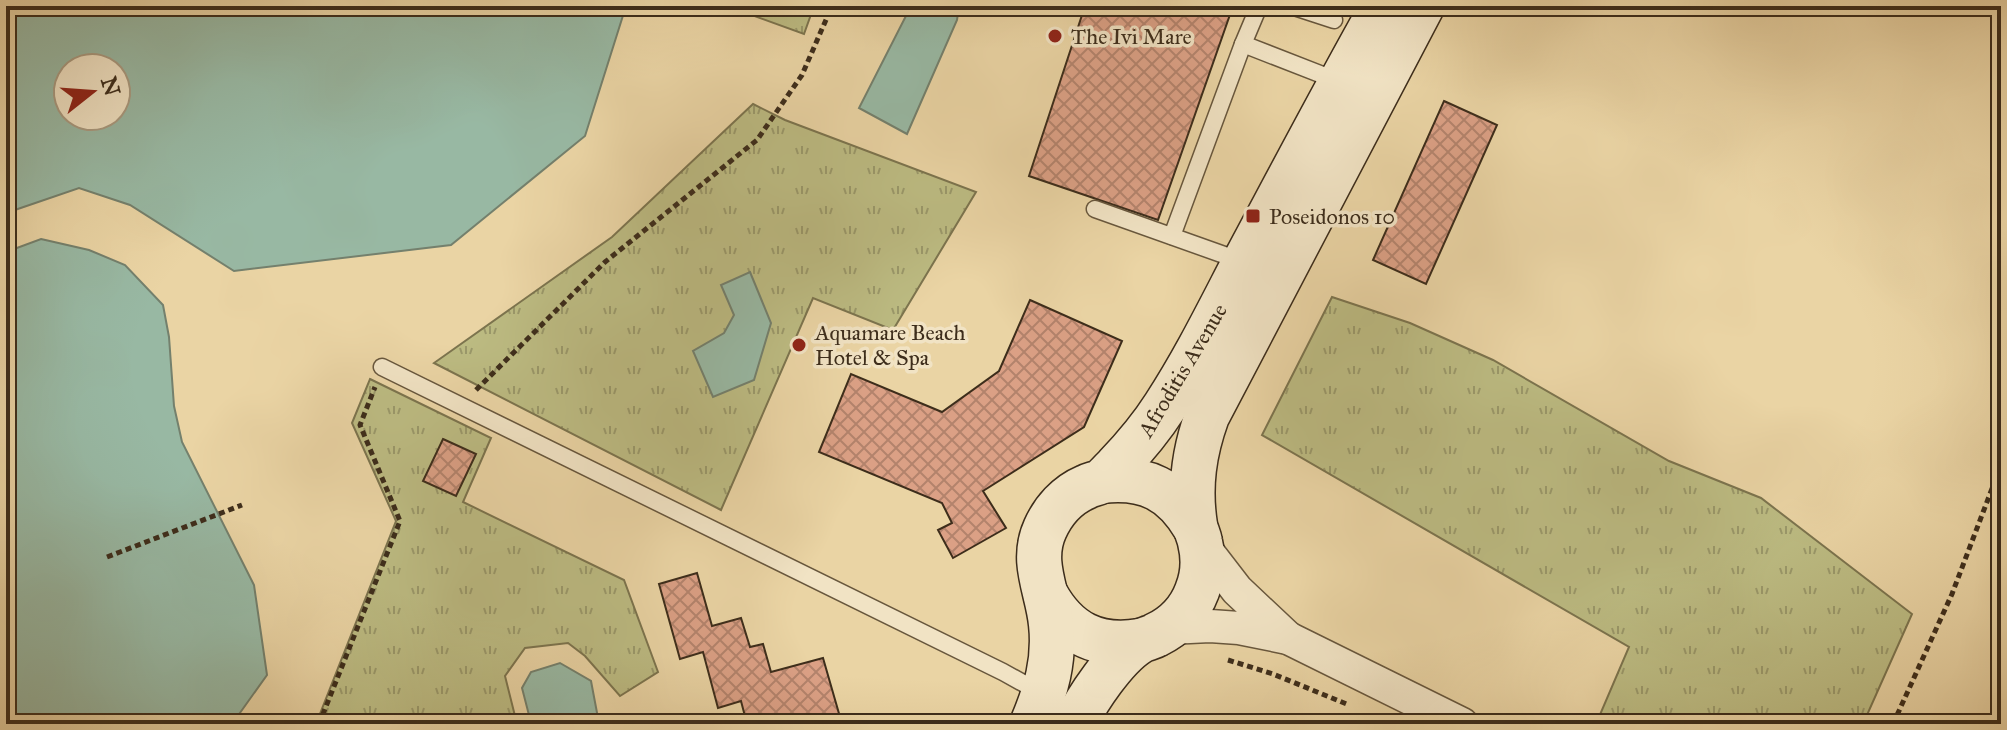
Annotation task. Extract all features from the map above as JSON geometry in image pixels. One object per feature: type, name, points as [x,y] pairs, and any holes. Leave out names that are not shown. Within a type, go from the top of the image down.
[{"type":"main road","name":"Afroditis Avenue","points":[[1050,714],[1051,621],[1038,563],[1043,532],[1061,504],[1087,486],[1102,481],[1133,449],[1165,407],[1383,6]]},
{"type":"main road","name":"Afroditis Avenue","points":[[1050,714],[1186,611],[1202,575],[1192,487],[1194,460],[1207,416],[1422,6]]},
{"type":"main road","points":[[1102,481],[1134,480],[1164,491],[1177,501],[1198,535]]},
{"type":"main road","points":[[1046,595],[1064,622],[1092,639],[1124,644],[1154,635]]},
{"type":"street","points":[[1198,535],[1237,590],[1288,638]]},
{"type":"street","points":[[1154,635],[1210,626],[1239,628],[1288,638],[1462,724]]},
{"type":"lane","points":[[1172,236],[1259,6]]},
{"type":"lane","points":[[1291,6],[1334,20]]},
{"type":"lane","points":[[1243,44],[1340,82]]},
{"type":"lane","points":[[1095,209],[1245,262]]},
{"type":"lane","points":[[382,367],[1003,672],[1050,714]]},
{"type":"path","points":[[462,405],[605,262],[757,140],[802,75],[832,6]]},
{"type":"path","points":[[319,724],[400,521],[360,425],[382,367]]},
{"type":"path","points":[[1893,724],[1952,594],[2001,465]]},
{"type":"path","points":[[107,557],[242,505]]},
{"type":"path","points":[[1221,659],[1273,674],[1354,707]]},
{"type":"green space","points":[[727,6],[814,6],[804,34]]},
{"type":"green space","points":[[753,104],[785,120],[976,192],[893,330],[813,298],[721,510],[434,363],[612,237]]},
{"type":"green space","points":[[1332,297],[1410,323],[1493,360],[1669,461],[1761,498],[1912,614],[1863,724],[1596,724],[1629,647],[1262,435]]},
{"type":"green space","points":[[370,379],[491,438],[463,502],[624,580],[658,672],[620,696],[585,656],[568,643],[525,648],[505,676],[517,724],[316,724],[396,521],[352,423]]},
{"type":"shaded area","points":[[6,6],[626,6],[585,136],[451,245],[234,271],[130,205],[79,188],[6,213]]},
{"type":"shaded area","points":[[911,6],[959,6],[957,20],[907,134],[859,108]]},
{"type":"shaded area","points":[[41,239],[89,250],[125,265],[163,305],[169,337],[174,406],[182,442],[254,585],[267,675],[232,724],[6,724],[6,252]]},
{"type":"shaded area","points":[[750,272],[771,323],[754,380],[713,397],[693,351],[724,333],[734,315],[721,285]]},
{"type":"shaded area","points":[[560,663],[591,681],[598,718],[605,724],[541,724],[530,719],[522,688],[531,672]]},
{"type":"building","points":[[1085,6],[1233,6],[1158,220],[1029,176]]},
{"type":"building","points":[[1444,101],[1497,125],[1426,284],[1373,260]]},
{"type":"building","points":[[1030,300],[1122,341],[1084,427],[983,491],[1006,528],[953,558],[938,530],[952,523],[942,503],[819,452],[851,374],[942,412],[999,371]]},
{"type":"building","points":[[443,439],[476,454],[456,496],[423,481]]},
{"type":"building","points":[[697,573],[712,626],[741,618],[750,647],[763,644],[771,672],[823,658],[842,724],[747,724],[741,701],[718,708],[703,652],[680,659],[659,584]]},
{"type":"place","name":"The Ivi Mare","points":[[1055,36]]},
{"type":"place","name":"Poseidonos 10","points":[[1253,216]]},
{"type":"place","name":"Aquamare Beach Hotel & Spa","points":[[799,345]]}]
